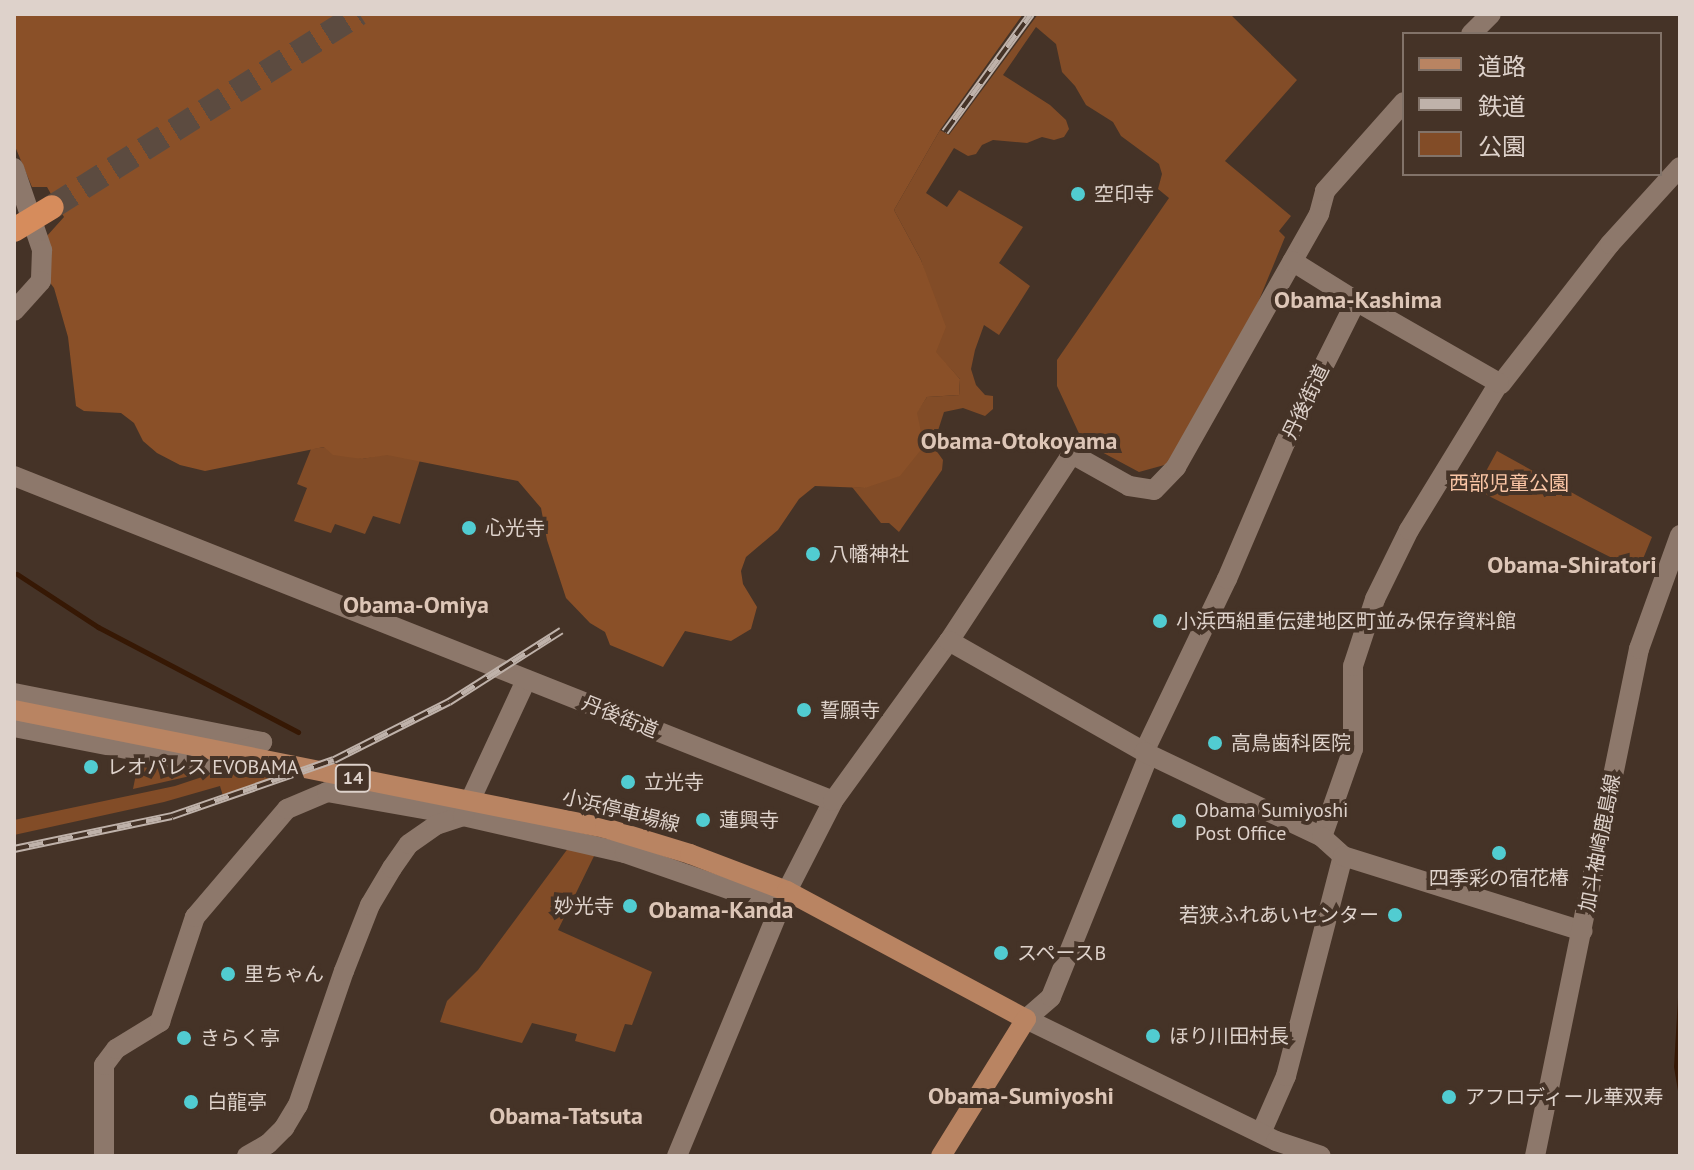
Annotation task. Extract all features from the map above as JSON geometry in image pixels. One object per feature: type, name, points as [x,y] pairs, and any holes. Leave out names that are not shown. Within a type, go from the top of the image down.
[{"type":"main road","name":"小浜停車場線","points":[[14,710],[605,828],[690,854],[1026,1019]]},
{"type":"main road","points":[[941,1156],[1026,1019]]},
{"type":"street","points":[[1473,32],[1491,14]]},
{"type":"street","points":[[677,1156],[783,899],[833,801],[949,641],[1072,454],[1129,486],[1154,490],[1176,467],[1319,214],[1325,191],[1402,104]]},
{"type":"street","points":[[1501,384],[1610,244],[1680,167]]},
{"type":"street","points":[[14,168],[42,250],[41,281],[14,311]]},
{"type":"street","points":[[1292,261],[1499,383],[1409,530],[1375,599],[1353,666],[1353,749],[1322,837]]},
{"type":"street","name":"丹後街道","points":[[1026,1019],[1051,997],[1147,753],[1285,443],[1356,301]]},
{"type":"street","name":"丹後街道","points":[[14,476],[833,801]]},
{"type":"street","name":"加斗袖崎鹿島線","points":[[1535,1156],[1639,649],[1680,535]]},
{"type":"street","points":[[949,641],[1147,753],[1322,837],[1343,856],[1583,931]]},
{"type":"street","points":[[247,1156],[268,1144],[284,1128],[298,1105],[370,905],[409,844],[436,825],[463,816],[526,680]]},
{"type":"street","points":[[14,693],[262,742],[209,765],[14,727]]},
{"type":"street","points":[[104,1156],[104,1065],[116,1049],[160,1022],[195,917],[287,809],[327,792],[463,816],[625,853],[783,899]]},
{"type":"street","points":[[1270,1143],[1343,856]]},
{"type":"street","points":[[1026,1019],[1270,1143],[1321,1156]]},
{"type":"green space","points":[[1038,14],[1230,14],[1297,80],[1225,161],[1291,216],[1279,231],[1285,237],[1257,305],[1168,464],[1139,472],[1083,442],[1057,386],[1057,360],[1169,198],[1158,189],[1162,174],[1159,164],[1121,136],[1113,122],[1086,105],[1062,72],[1056,44],[1036,27],[1003,75],[1050,105],[1066,120],[1069,129],[1064,137],[1054,140],[1042,137],[1027,143],[993,140],[982,145],[976,154],[968,156],[954,148],[926,193],[947,207],[959,190],[1023,227],[999,263],[1030,286],[999,335],[984,325],[975,350],[971,369],[976,385],[985,395],[993,396],[993,409],[985,416],[963,408],[944,412],[933,446],[943,460],[942,470],[899,532],[889,523],[881,523],[852,487],[865,488],[927,397],[959,395],[960,379],[935,352],[931,293],[921,260],[894,210],[940,130],[949,135]]},
{"type":"green space","points":[[325,447],[362,459],[386,454],[420,460],[400,524],[373,516],[365,534],[335,524],[331,533],[294,521],[307,488],[297,484],[311,449]]},
{"type":"green space","name":"西部児童公園","points":[[1497,451],[1652,537],[1638,571],[1449,476],[1453,471],[1479,484]]},
{"type":"green space","points":[[139,759],[208,772],[133,789]]},
{"type":"green space","points":[[226,769],[273,779],[223,796],[220,786],[164,802],[14,835],[14,820],[175,786]]},
{"type":"green space","points":[[569,847],[595,854],[558,930],[652,972],[632,1025],[625,1024],[615,1052],[575,1041],[577,1034],[532,1023],[522,1043],[440,1022],[447,1001],[478,970]]},
{"type":"shaded area","points":[[14,14],[1023,14],[940,130],[894,210],[921,260],[946,327],[936,352],[960,379],[959,395],[927,397],[917,413],[924,446],[900,476],[865,488],[815,486],[799,499],[778,530],[746,557],[741,571],[743,584],[757,607],[751,629],[731,641],[685,631],[663,667],[610,645],[605,632],[590,623],[566,598],[547,540],[541,508],[518,481],[387,455],[362,459],[333,455],[324,447],[205,471],[180,465],[157,453],[143,441],[134,423],[121,413],[84,411],[76,406],[68,337],[54,288],[48,280],[46,237],[64,217],[47,187],[32,187],[14,144]]},
{"type":"shaded area","points":[[1680,964],[1680,1103],[1674,1067]]},
{"type":"waterway","points":[[17,574],[98,627],[298,732]]},
{"type":"tunnel","points":[[52,207],[359,14]]},
{"type":"railway","points":[[945,132],[1031,14]]},
{"type":"railway","points":[[14,849],[172,816],[334,760],[449,702],[561,631]]},
{"type":"place","name":"空印寺","points":[[1078,194]]},
{"type":"place","name":"心光寺","points":[[469,528]]},
{"type":"place","name":"八幡神社","points":[[813,554]]},
{"type":"place","name":"小浜西組重伝建地区町並み保存資料館","points":[[1160,621]]},
{"type":"place","name":"誓願寺","points":[[804,710]]},
{"type":"place","name":"高鳥歯科医院","points":[[1215,743]]},
{"type":"place","name":"レオパレス EVOBAMA","points":[[91,767]]},
{"type":"place","name":"立光寺","points":[[628,782]]},
{"type":"place","name":"蓮興寺","points":[[703,820]]},
{"type":"place","name":"Obama Sumiyoshi Post Office","points":[[1179,821]]},
{"type":"place","name":"四季彩の宿花椿","points":[[1499,853]]},
{"type":"place","name":"妙光寺","points":[[630,906]]},
{"type":"place","name":"若狭ふれあいセンター","points":[[1395,915]]},
{"type":"place","name":"スペースB","points":[[1001,953]]},
{"type":"place","name":"里ちゃん","points":[[228,974]]},
{"type":"place","name":"ほり川田村長","points":[[1153,1036]]},
{"type":"place","name":"きらく亭","points":[[184,1038]]},
{"type":"place","name":"アフロディール華双寿","points":[[1449,1097]]},
{"type":"place","name":"白龍亭","points":[[191,1102]]},
{"type":"district","name":"Obama-Kashima","points":[[1358,300]]},
{"type":"district","name":"Obama-Otokoyama","points":[[1019,441]]},
{"type":"district","name":"Obama-Shiratori","points":[[1572,565]]},
{"type":"district","name":"Obama-Omiya","points":[[416,605]]},
{"type":"district","name":"Obama-Kanda","points":[[721,910]]},
{"type":"district","name":"Obama-Sumiyoshi","points":[[1021,1096]]},
{"type":"district","name":"Obama-Tatsuta","points":[[566,1116]]}]
